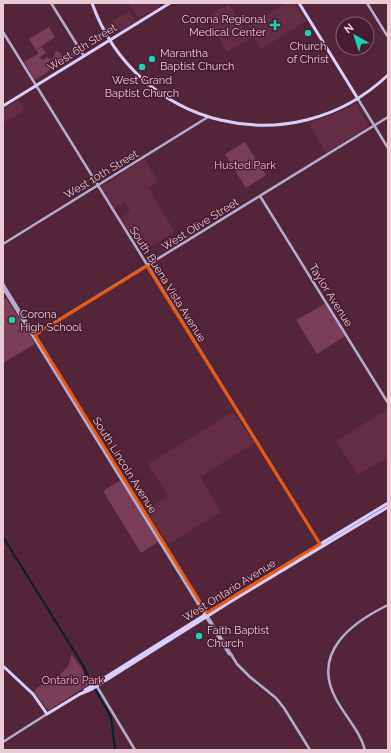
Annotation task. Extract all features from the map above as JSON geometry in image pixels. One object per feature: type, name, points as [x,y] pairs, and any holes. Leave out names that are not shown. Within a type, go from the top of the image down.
[{"type":"main road","points":[[92,3],[109,40],[130,67],[152,87],[179,105],[208,117],[233,123],[264,126],[308,120],[343,107],[377,85],[388,75]]},
{"type":"main road","name":"West 6th Street","points":[[3,106],[170,3]]},
{"type":"main road","points":[[299,3],[358,98]]},
{"type":"main road","name":"West Ontario Avenue","points":[[47,714],[388,503]]},
{"type":"main road","name":"West Ontario Avenue","points":[[207,615],[388,507]]},
{"type":"main road","points":[[3,666],[33,694],[47,714]]},
{"type":"street","points":[[51,3],[84,56]]},
{"type":"street","points":[[367,3],[388,37]]},
{"type":"street","name":"South Buena Vista Avenue","points":[[3,32],[320,544]]},
{"type":"street","points":[[358,98],[388,148]]},
{"type":"street","name":"West 10th Street","points":[[3,244],[208,117]]},
{"type":"street","name":"West Olive Street","points":[[34,336],[388,117]]},
{"type":"street","name":"Taylor Avenue","points":[[260,196],[388,404]]},
{"type":"street","name":"South Lincoln Avenue","points":[[3,284],[232,655],[250,677],[276,698],[284,708],[310,750]]},
{"type":"street","name":"South Lincoln Avenue","points":[[3,288],[34,336]]},
{"type":"street","points":[[364,750],[360,739],[333,694],[329,680],[329,661],[335,645],[345,632],[355,624],[388,604]]},
{"type":"street","points":[[96,684],[135,750]]},
{"type":"street","name":"West Ontario Avenue","points":[[3,742],[47,714]]},
{"type":"highlighted area","points":[[147,266],[320,544],[207,613],[35,335]]},
{"type":"shaded area","points":[[128,3],[144,3],[145,5],[149,3],[158,3],[160,6],[139,18]]},
{"type":"shaded area","name":"Corona Regional Medical Center","points":[[286,3],[294,3],[306,21],[261,49],[253,37],[227,52],[206,17],[229,4],[244,28]]},
{"type":"shaded area","points":[[130,11],[135,22],[110,36],[104,26]]},
{"type":"shaded area","points":[[19,100],[25,110],[3,123],[3,110]]},
{"type":"shaded area","points":[[356,104],[369,126],[326,153],[308,123],[335,114]]},
{"type":"shaded area","points":[[145,160],[158,182],[149,188],[175,232],[142,252],[120,218],[130,211],[125,202],[114,208],[101,187]]},
{"type":"shaded area","points":[[388,409],[388,457],[358,475],[336,441]]},
{"type":"shaded area","points":[[233,412],[254,443],[200,477],[221,512],[168,544],[146,510],[168,496],[148,464]]},
{"type":"green space","points":[[49,27],[55,37],[36,50],[29,39]]},
{"type":"green space","points":[[42,47],[46,53],[40,57],[42,60],[47,57],[49,59],[51,58],[55,67],[35,80],[24,62],[38,54],[37,50]]},
{"type":"green space","points":[[75,49],[78,54],[59,65],[52,58],[55,55],[54,53],[57,51],[63,58]]},
{"type":"green space","name":"Husted Park","points":[[245,142],[266,175],[246,188],[225,154]]},
{"type":"green space","name":"Corona High School","points":[[6,298],[35,344],[3,363],[3,300]]},
{"type":"green space","points":[[325,304],[345,336],[317,354],[296,320]]},
{"type":"green space","points":[[119,481],[158,542],[141,553],[103,491]]},
{"type":"green space","name":"Ontario Park","points":[[71,654],[82,669],[88,685],[49,710],[34,692],[37,688],[64,671],[68,666]]},
{"type":"waterway","points":[[3,537],[84,667],[91,683]]},
{"type":"waterway","points":[[95,689],[111,717],[115,750]]},
{"type":"place","name":"Corona Regional Medical Center","points":[[275,25]]},
{"type":"place","name":"Church of Christ","points":[[308,33]]},
{"type":"place","name":"Marantha Baptist Church","points":[[152,59]]},
{"type":"place","name":"West Grand Baptist Church","points":[[142,67]]},
{"type":"place","name":"Corona High School","points":[[12,320]]},
{"type":"place","name":"Faith Baptist Church","points":[[199,636]]}]
